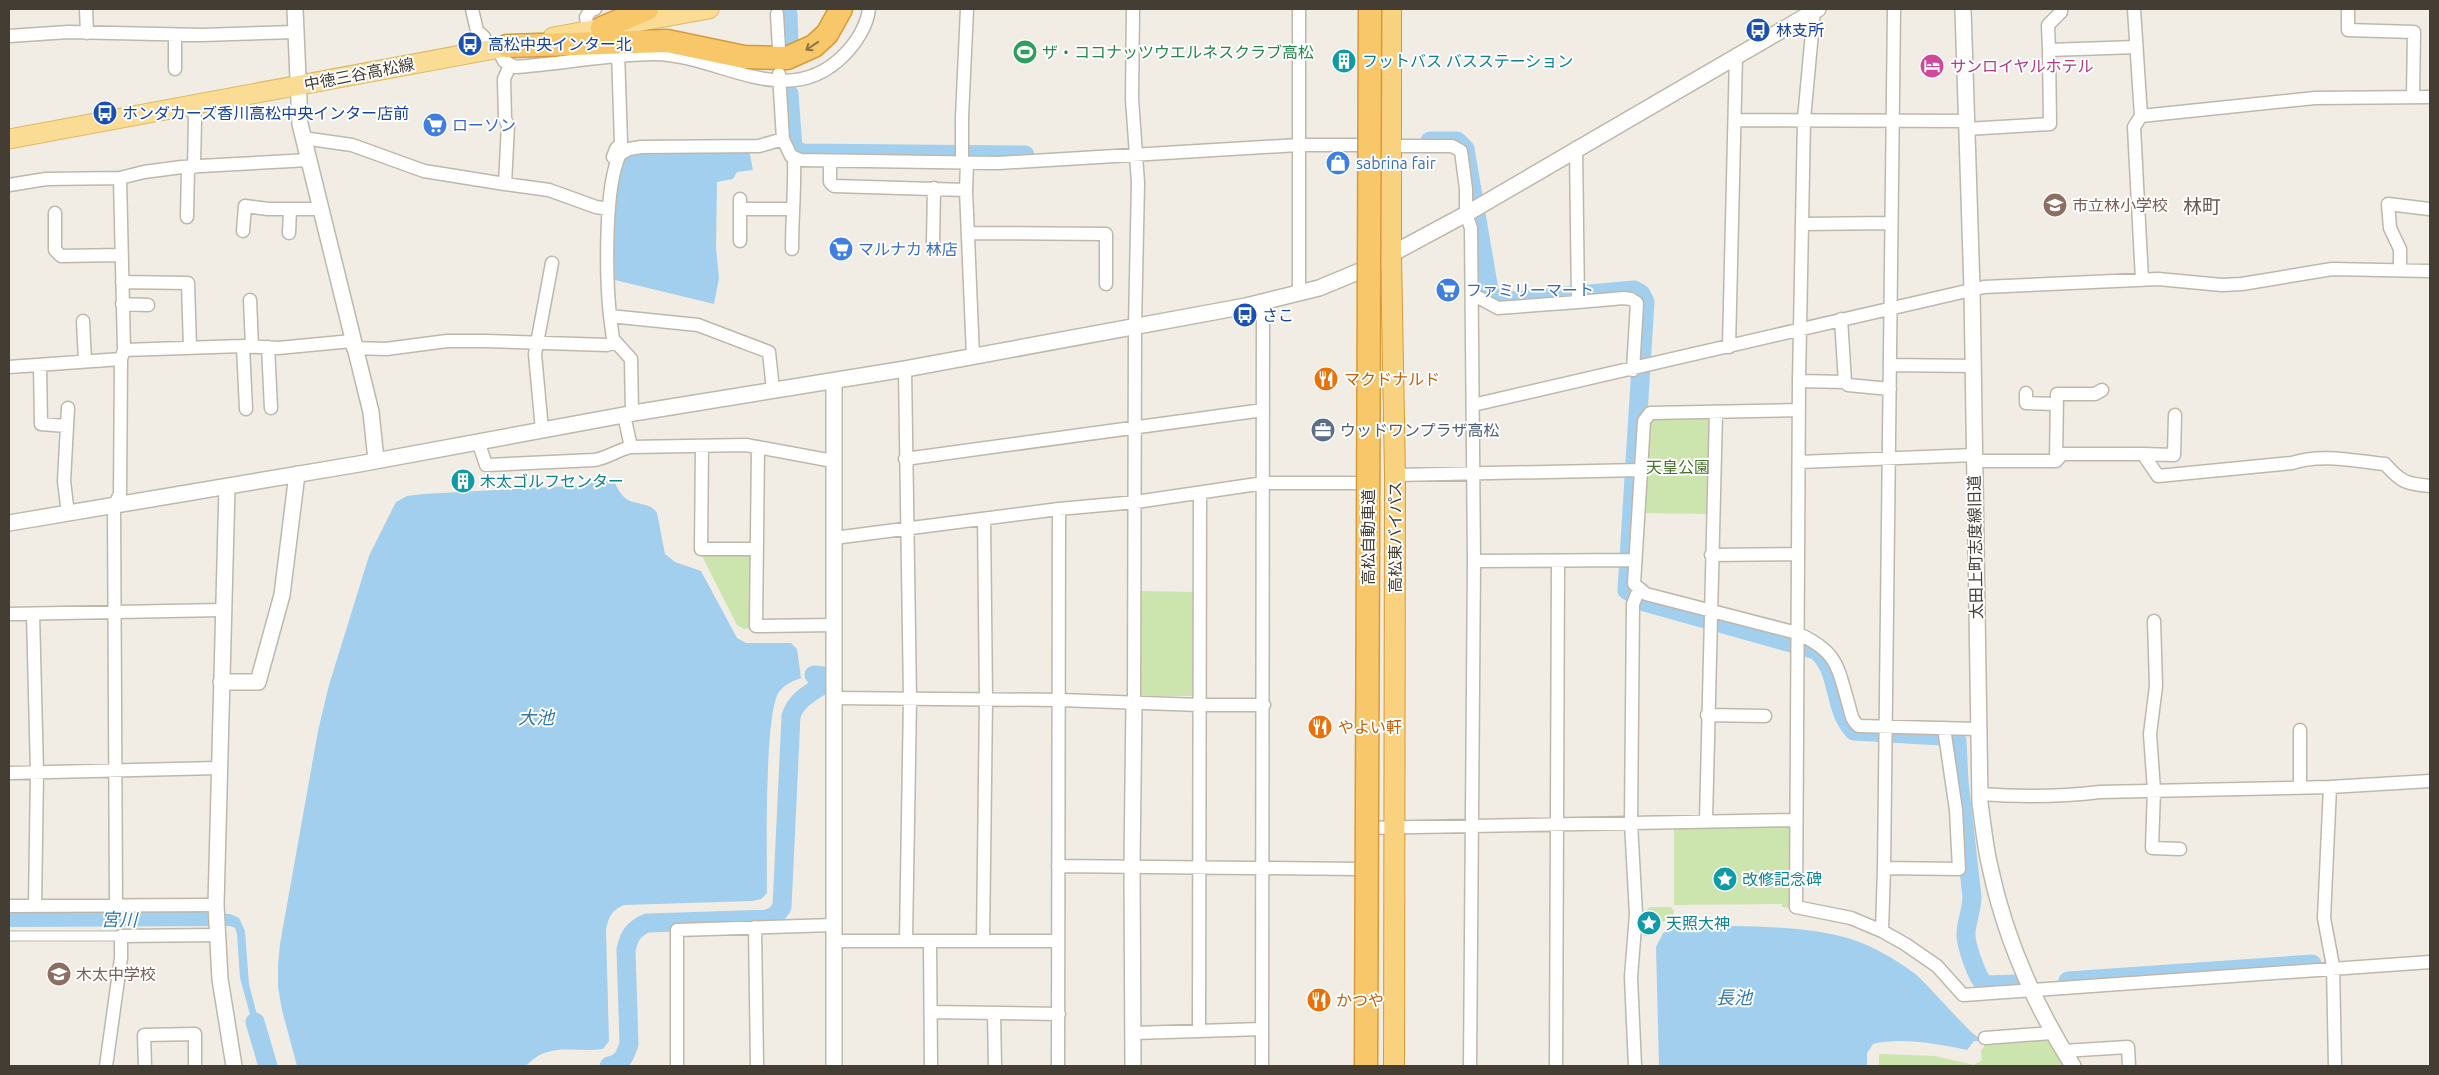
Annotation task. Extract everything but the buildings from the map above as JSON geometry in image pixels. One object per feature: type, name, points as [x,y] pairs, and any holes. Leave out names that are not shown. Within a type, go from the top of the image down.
[{"type":"highway","points":[[595,22],[646,9]]},
{"type":"highway","points":[[501,52],[667,41],[744,57],[787,58],[814,46],[827,34],[842,9]]},
{"type":"highway","points":[[1358,1066],[1361,483],[1360,9]]},
{"type":"highway","points":[[1360,9],[1369,193]]},
{"type":"highway","name":"高松自動車道","points":[[1366,1066],[1370,9]]},
{"type":"highway","name":"高松自動車道","points":[[1382,1066],[1383,9]]},
{"type":"highway","name":"高松東バイパス","points":[[1391,9],[1390,146],[1395,475],[1394,1066]]},
{"type":"main road","name":"中徳三谷高松線","points":[[9,139],[297,86],[501,52],[595,22],[709,9]]},
{"type":"street","points":[[86,9],[87,32]]},
{"type":"street","points":[[295,9],[297,86],[304,138],[353,345],[371,412],[376,460]]},
{"type":"street","points":[[472,9],[477,31],[501,52],[524,66],[618,54],[656,54],[696,60],[792,82],[818,75],[836,63],[851,48],[861,32],[869,9]]},
{"type":"street","points":[[966,9],[962,117],[963,159],[969,233],[973,356]]},
{"type":"street","points":[[1133,9],[1132,98],[1137,151],[1132,866],[1133,1066]]},
{"type":"street","points":[[1299,9],[1299,293]]},
{"type":"street","points":[[1882,931],[1894,9]]},
{"type":"street","name":"太田上町志度線旧道","points":[[1963,9],[1972,289],[1980,794],[1990,866],[2001,910],[2031,991],[2052,1033],[2072,1066]]},
{"type":"street","points":[[1735,120],[1892,120],[1966,125],[2050,124],[2048,25],[2061,12],[2061,9]]},
{"type":"street","points":[[2134,9],[2140,116],[2134,127],[2142,280]]},
{"type":"street","points":[[2348,9],[2348,30],[2414,32],[2413,97]]},
{"type":"street","points":[[9,523],[226,487],[628,414],[905,369],[1263,301],[1319,288],[1360,271],[1472,210],[1816,10]]},
{"type":"street","points":[[1816,10],[1804,119],[1799,381],[1796,907],[1851,918],[1882,931],[1938,966],[1963,995],[2031,991],[2333,965],[2430,962]]},
{"type":"street","points":[[777,14],[779,50]]},
{"type":"street","points":[[9,36],[87,32],[175,35],[295,32]]},
{"type":"street","points":[[174,69],[175,35]]},
{"type":"street","points":[[2049,50],[2136,47]]},
{"type":"street","points":[[501,52],[505,119],[508,125],[505,184]]},
{"type":"street","points":[[611,192],[610,167],[616,149],[621,143],[618,54]]},
{"type":"street","points":[[1729,347],[1736,55]]},
{"type":"street","points":[[779,78],[783,139],[786,149],[794,159],[796,201],[792,209],[792,249]]},
{"type":"street","points":[[2140,116],[2315,98],[2430,97]]},
{"type":"street","points":[[187,217],[195,119],[193,105]]},
{"type":"street","points":[[304,138],[352,146],[424,171],[549,190],[596,207],[609,209]]},
{"type":"street","points":[[631,447],[628,414],[631,359],[613,340],[608,282],[609,209],[616,162],[620,154],[630,149],[759,146],[783,139]]},
{"type":"street","points":[[794,159],[830,161],[963,159],[1298,142],[1361,145]]},
{"type":"street","points":[[1390,146],[1452,146],[1460,151],[1466,189],[1472,210],[1474,828],[1470,1066]]},
{"type":"street","points":[[1576,148],[1578,298]]},
{"type":"street","points":[[9,185],[46,179],[120,178],[144,172],[191,167],[309,160]]},
{"type":"street","points":[[830,161],[830,182],[834,186],[966,190]]},
{"type":"street","points":[[116,906],[114,506],[120,494],[122,282],[120,178]]},
{"type":"street","points":[[933,243],[934,188]]},
{"type":"street","points":[[740,241],[740,204],[792,209]]},
{"type":"street","points":[[2400,270],[2400,249],[2390,228],[2388,204],[2430,209]]},
{"type":"street","points":[[243,231],[244,206],[290,210],[320,209]]},
{"type":"street","points":[[289,233],[290,210]]},
{"type":"street","points":[[55,213],[55,250],[61,256],[120,255]]},
{"type":"street","points":[[1802,224],[1892,223]]},
{"type":"street","points":[[969,233],[1106,234],[1106,284]]},
{"type":"street","points":[[542,430],[535,366],[536,344],[552,263]]},
{"type":"street","points":[[1473,405],[1639,368],[1972,289],[2142,280],[2222,285],[2242,284],[2332,269],[2430,271]]},
{"type":"street","points":[[122,282],[188,283],[190,348]]},
{"type":"street","points":[[1472,294],[1498,308],[1578,298],[1631,299],[1637,303],[1639,368]]},
{"type":"street","points":[[246,409],[250,300]]},
{"type":"street","points":[[1262,1066],[1264,705],[1263,301]]},
{"type":"street","points":[[122,304],[148,305]]},
{"type":"street","points":[[610,316],[698,325],[769,352],[773,390]]},
{"type":"street","points":[[1841,319],[1845,382]]},
{"type":"street","points":[[83,321],[85,362]]},
{"type":"street","points":[[9,367],[85,362],[122,354],[190,348],[353,345],[386,349],[484,340],[536,344],[607,345],[613,343],[613,340]]},
{"type":"street","points":[[268,347],[271,408]]},
{"type":"street","points":[[1890,365],[1973,366]]},
{"type":"street","points":[[40,366],[42,424],[66,426]]},
{"type":"street","points":[[905,369],[910,699],[906,940]]},
{"type":"street","points":[[834,381],[834,1066]]},
{"type":"street","points":[[1799,381],[1845,382],[1848,385],[1890,389]]},
{"type":"street","points":[[2056,461],[2057,394],[2096,394],[2102,390]]},
{"type":"street","points":[[2026,393],[2026,404],[2056,404]]},
{"type":"street","points":[[68,408],[64,481],[68,514]]},
{"type":"street","points":[[905,459],[1134,426],[1263,410]]},
{"type":"street","points":[[1635,1066],[1631,978],[1636,914],[1631,823],[1637,595],[1630,560],[1636,470],[1644,421],[1650,414],[1799,410]]},
{"type":"street","points":[[1706,820],[1716,412]]},
{"type":"street","points":[[2056,461],[2062,454],[2174,455],[2175,416]]},
{"type":"street","points":[[478,441],[486,465],[594,460],[608,458],[619,450],[631,447],[702,446],[758,447],[833,461]]},
{"type":"street","points":[[702,446],[701,549],[756,549]]},
{"type":"street","points":[[758,447],[756,626],[834,625]]},
{"type":"street","points":[[2143,454],[2158,476],[2292,463],[2305,459],[2345,460],[2385,464],[2398,479],[2409,484],[2430,486]]},
{"type":"street","points":[[1799,462],[1888,458],[1974,458],[2056,461]]},
{"type":"street","points":[[1395,475],[1636,470]]},
{"type":"street","points":[[221,682],[258,682],[282,595],[297,474]]},
{"type":"street","points":[[834,538],[984,518],[1200,494],[1264,484],[1361,483]]},
{"type":"street","points":[[226,487],[216,907],[220,979],[234,1066]]},
{"type":"street","points":[[1199,1031],[1200,494]]},
{"type":"street","points":[[1058,1066],[1059,509]]},
{"type":"street","points":[[983,941],[986,699],[984,518]]},
{"type":"street","points":[[1711,555],[1798,554]]},
{"type":"street","points":[[1474,561],[1630,560]]},
{"type":"street","points":[[1556,1066],[1558,561]]},
{"type":"street","points":[[1637,595],[1646,594],[1710,617],[1797,640],[1817,642],[1831,654],[1836,663],[1855,723],[1859,726],[1886,732],[1945,734],[1978,729]]},
{"type":"street","points":[[9,614],[222,610]]},
{"type":"street","points":[[33,614],[37,772],[35,906]]},
{"type":"street","points":[[2154,621],[2156,686],[2150,734],[2154,790],[2152,848],[2180,849]]},
{"type":"street","points":[[834,698],[1060,700],[1200,705],[1264,705]]},
{"type":"street","points":[[1708,716],[1765,716]]},
{"type":"street","points":[[2300,730],[2300,788]]},
{"type":"street","points":[[1884,868],[1959,869],[1956,810],[1945,734]]},
{"type":"street","points":[[9,773],[218,768]]},
{"type":"street","points":[[1980,794],[2068,796],[2100,792],[2300,788],[2430,781]]},
{"type":"street","points":[[2330,787],[2324,918],[2333,965],[2334,1066]]},
{"type":"street","points":[[1360,828],[1474,828],[1706,820],[1796,820]]},
{"type":"street","points":[[1058,866],[1263,870],[1360,869]]},
{"type":"street","points":[[9,906],[216,907]]},
{"type":"street","points":[[677,1066],[677,930],[834,924]]},
{"type":"street","points":[[755,928],[756,1066]]},
{"type":"street","points":[[9,936],[120,936],[217,933]]},
{"type":"street","points":[[106,1066],[121,958],[120,936]]},
{"type":"street","points":[[834,941],[1058,941]]},
{"type":"street","points":[[930,941],[931,1066]]},
{"type":"street","points":[[931,1012],[1059,1014]]},
{"type":"street","points":[[994,1013],[995,1066]]},
{"type":"street","points":[[1134,1033],[1262,1029]]},
{"type":"street","points":[[1985,1038],[2052,1033]]},
{"type":"street","points":[[144,1066],[144,1035],[195,1034],[195,1066]]},
{"type":"street","points":[[2063,1051],[2127,1042],[2129,1066]]},
{"type":"green space","name":"天皇公園","points":[[1707,417],[1711,420],[1707,514],[1644,513],[1650,421],[1656,418]]},
{"type":"green space","points":[[748,553],[752,556],[752,628],[744,629],[737,625],[701,554]]},
{"type":"green space","points":[[1141,591],[1194,592],[1193,696],[1140,696]]},
{"type":"green space","points":[[1787,825],[1791,830],[1789,908],[1782,907],[1782,904],[1674,905],[1674,829]]},
{"type":"green space","points":[[1650,907],[1671,907],[1674,911],[1672,918],[1654,925],[1649,936],[1643,936],[1642,915]]},
{"type":"green space","points":[[2046,1036],[2064,1066],[1879,1066],[1879,1054],[1935,1056],[1974,1065],[1982,1060],[1981,1051],[1988,1041]]},
{"type":"water","points":[[749,150],[753,170],[737,172],[733,179],[717,182],[716,248],[719,278],[714,304],[615,280],[615,199],[624,157],[643,151]]},
{"type":"water","name":"大池","points":[[614,480],[620,492],[626,498],[632,502],[651,507],[657,513],[665,554],[675,562],[701,571],[737,638],[746,643],[791,643],[797,649],[801,678],[783,687],[779,692],[774,705],[771,727],[767,788],[767,893],[761,899],[753,901],[624,905],[614,911],[606,929],[609,1041],[603,1049],[552,1051],[534,1058],[526,1066],[297,1066],[278,987],[280,944],[318,731],[329,685],[369,556],[396,502],[407,496],[423,494],[570,486]]},
{"type":"water","name":"宮川","points":[[9,912],[202,912],[230,914],[239,918],[245,931],[249,984],[265,1046],[259,1047],[240,978],[235,928],[230,926],[9,927]]},
{"type":"water","name":"長池","points":[[1677,926],[1788,928],[1832,934],[1867,945],[1884,953],[1914,973],[1978,1037],[1979,1041],[1974,1041],[1967,1050],[1908,1041],[1873,1044],[1867,1053],[1867,1066],[1659,1066],[1656,947],[1663,933]]},
{"type":"waterway","points":[[788,14],[789,43]]},
{"type":"waterway","points":[[789,94],[793,148],[802,153],[1025,155]]},
{"type":"waterway","points":[[1430,141],[1457,141],[1465,149],[1491,296],[1500,302],[1634,290],[1641,294],[1645,302],[1627,590],[1645,602],[1816,650],[1824,658],[1829,668],[1842,712],[1854,731],[1941,736],[1957,741],[1959,781],[1972,897],[1966,932],[1969,952],[1975,968],[1985,985],[2019,984]]},
{"type":"waterway","points":[[609,1066],[622,1059],[629,1044],[626,950],[630,937],[635,930],[647,923],[768,919],[776,915],[782,907],[791,716],[799,702],[821,686],[822,676],[814,675]]},
{"type":"waterway","points":[[2068,981],[2312,964]]},
{"type":"waterway","points":[[255,1022],[268,1066]]},
{"type":"place","name":"林支所","points":[[1758,30]]},
{"type":"place","name":"高松中央インター北","points":[[470,44]]},
{"type":"place","name":"ザ・ココナッツウエルネスクラブ高松","points":[[1025,52]]},
{"type":"place","name":"フットバス バスステーション","points":[[1344,61]]},
{"type":"place","name":"サンロイヤルホテル","points":[[1932,66]]},
{"type":"place","name":"ホンダカーズ香川高松中央インター店前","points":[[105,113]]},
{"type":"place","name":"ローソン","points":[[435,125]]},
{"type":"place","name":"sabrina fair","points":[[1338,163]]},
{"type":"place","name":"市立林小学校","points":[[2055,205]]},
{"type":"place","name":"マルナカ 林店","points":[[841,249]]},
{"type":"place","name":"ファミリーマート","points":[[1448,290]]},
{"type":"place","name":"さこ","points":[[1245,315]]},
{"type":"place","name":"マクドナルド","points":[[1326,379]]},
{"type":"place","name":"ウッドワンプラザ高松","points":[[1323,430]]},
{"type":"place","name":"木太ゴルフセンター","points":[[463,481]]},
{"type":"place","name":"やよい軒","points":[[1320,727]]},
{"type":"place","name":"改修記念碑","points":[[1725,879]]},
{"type":"place","name":"天照大神","points":[[1649,923]]},
{"type":"place","name":"木太中学校","points":[[59,974]]},
{"type":"place","name":"かつや","points":[[1319,1000]]},
{"type":"district","name":"林町","points":[[2202,206]]}]
